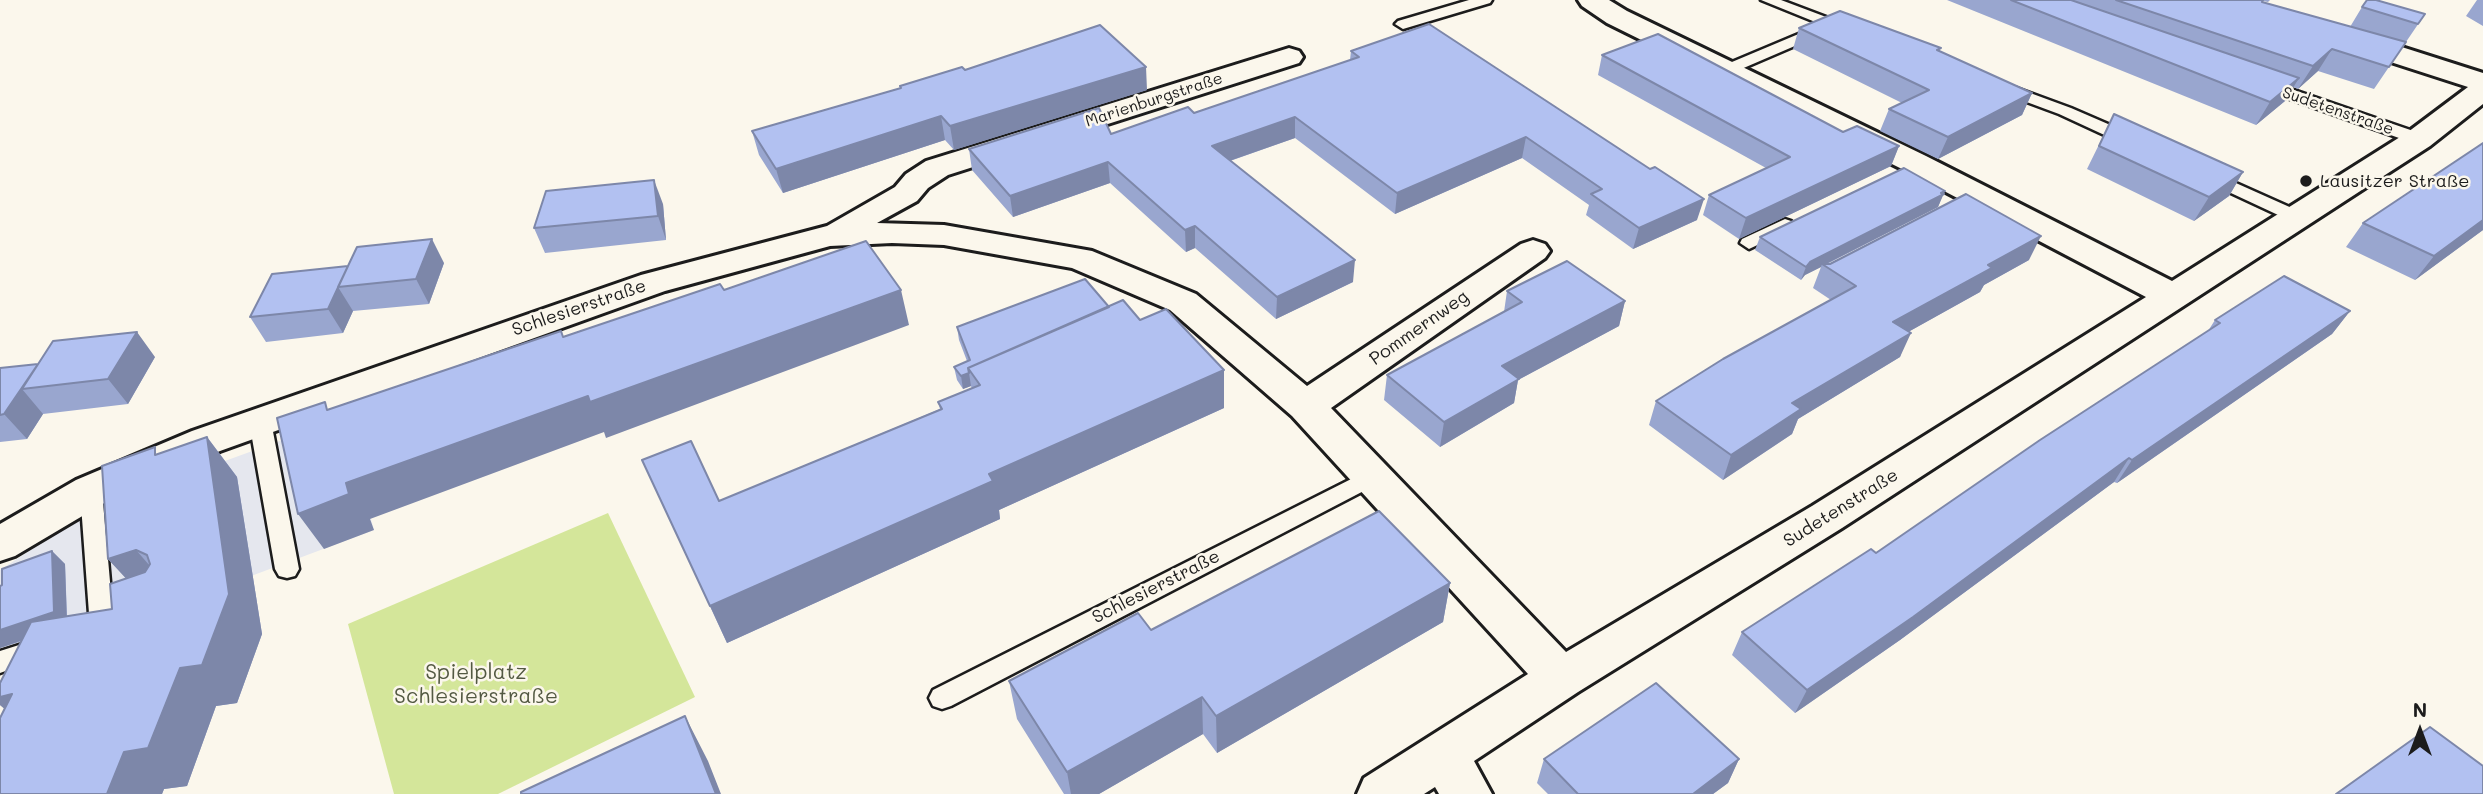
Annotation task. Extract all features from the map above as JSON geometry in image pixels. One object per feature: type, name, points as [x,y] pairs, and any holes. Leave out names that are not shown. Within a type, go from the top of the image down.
[{"type":"street","points":[[1591,0],[1617,18],[1726,70],[1964,202],[2173,296]]},
{"type":"street","points":[[2325,32],[2483,82]]},
{"type":"street","name":"Marienburgstraße","points":[[829,236],[906,194],[917,181],[937,168],[1289,57]]},
{"type":"street","name":"Sudetenstraße","points":[[1382,794],[1455,775],[1561,678],[1816,524],[2418,139],[2483,90]]},
{"type":"street","points":[[906,194],[906,208],[915,218],[927,228],[944,235]]},
{"type":"street","name":"Schlesierstraße","points":[[0,544],[91,491],[206,441],[653,283],[829,236],[892,233],[944,235],[1080,259],[1171,307],[1306,406],[1561,678]]},
{"type":"street","name":"Pommernweg","points":[[1306,406],[1533,251]]},
{"type":"lane","points":[[1403,24],[1485,0]]},
{"type":"lane","points":[[1768,0],[1859,34]]},
{"type":"lane","points":[[1726,70],[1833,24]]},
{"type":"lane","name":"Sudetenstraße","points":[[2253,81],[2418,139]]},
{"type":"lane","points":[[1987,82],[2064,111],[2150,150]]},
{"type":"lane","points":[[2199,172],[2297,217]]},
{"type":"lane","points":[[1749,243],[1797,220]]},
{"type":"lane","points":[[260,421],[287,569]]},
{"type":"lane","name":"Schlesierstraße","points":[[942,698],[1371,477]]},
{"type":"lane","points":[[0,662],[113,623],[91,491]]},
{"type":"shaded area","points":[[343,418],[374,530],[0,670],[0,570],[93,509]]},
{"type":"green space","name":"Spielplatz Schlesierstraße","points":[[608,513],[695,697],[498,794],[394,794],[348,624]]},
{"type":"building","points":[[2011,0],[2071,0],[2299,78],[2270,102]]},
{"type":"building","points":[[2116,0],[2263,0],[2262,2],[2406,42],[2389,67],[2332,49],[2313,66]]},
{"type":"building","points":[[2367,0],[2376,0],[2425,14],[2418,24],[2362,7]]},
{"type":"building","points":[[1840,11],[1941,48],[1937,50],[2032,93],[1948,137],[1889,109],[1929,90],[1799,28]]},
{"type":"building","points":[[1429,24],[1650,169],[1655,167],[1704,199],[1639,228],[1591,194],[1602,189],[1526,137],[1397,193],[1295,117],[1212,146],[1355,260],[1277,297],[1195,226],[1185,230],[1108,162],[1010,196],[969,149],[1099,108],[1111,134],[1188,107],[1194,113],[1359,57],[1351,51]]},
{"type":"building","points":[[1100,25],[1146,67],[950,126],[941,116],[776,169],[752,131],[901,88],[900,86],[962,67],[965,70]]},
{"type":"building","points":[[1658,34],[1843,132],[1857,126],[1899,146],[1746,218],[1709,195],[1790,157],[1602,55]]},
{"type":"building","points":[[2114,114],[2243,172],[2209,197],[2099,146]]},
{"type":"building","points":[[2483,143],[2483,220],[2434,256],[2363,223]]},
{"type":"building","points":[[1904,168],[1945,191],[1941,193],[1944,194],[1810,262],[1806,267],[1760,237]]},
{"type":"building","points":[[654,180],[658,216],[534,228],[546,191]]},
{"type":"building","points":[[1966,194],[2041,236],[1988,265],[1992,268],[1893,322],[1911,333],[1792,403],[1801,409],[1731,455],[1656,401],[1723,359],[1856,286],[1822,264],[1830,264]]},
{"type":"building","points":[[432,239],[416,279],[338,287],[357,247]]},
{"type":"building","points":[[866,241],[901,290],[590,402],[588,396],[346,483],[349,494],[298,514],[277,418],[325,402],[327,410],[561,331],[563,337],[720,284],[724,290]]},
{"type":"building","points":[[1567,261],[1625,301],[1502,366],[1519,379],[1444,422],[1387,375],[1522,302],[1507,291]]},
{"type":"building","points":[[348,266],[328,309],[250,317],[272,274]]},
{"type":"building","points":[[2284,276],[2350,311],[2132,460],[2129,458],[1913,617],[1807,690],[1742,632],[1871,549],[1876,553],[2040,440],[2220,323],[2215,320]]},
{"type":"building","points":[[1085,279],[1109,307],[968,368],[969,373],[961,376],[954,367],[970,360],[957,327]]},
{"type":"building","points":[[1123,300],[1140,320],[1166,309],[1224,370],[989,474],[993,481],[710,606],[642,460],[691,441],[719,501],[942,409],[938,402],[980,385],[968,368]]},
{"type":"building","points":[[137,332],[108,379],[22,389],[53,341]]},
{"type":"building","points":[[38,364],[4,414],[0,415],[0,368]]},
{"type":"building","points":[[207,437],[229,594],[202,665],[180,668],[148,748],[124,752],[107,794],[0,794],[0,718],[12,694],[0,697],[0,683],[31,622],[112,609],[110,584],[145,572],[150,564],[147,555],[136,550],[108,559],[102,466],[155,447],[155,455]]},
{"type":"building","points":[[1379,511],[1450,583],[1216,716],[1202,697],[1067,772],[1009,681],[1138,613],[1151,630]]},
{"type":"building","points":[[52,551],[54,612],[0,630],[2,569]]},
{"type":"building","points":[[1656,683],[1739,759],[1693,794],[1578,794],[1544,759]]},
{"type":"building","points":[[685,716],[716,794],[521,794],[521,792]]},
{"type":"building","points":[[2430,727],[2483,766],[2483,794],[2336,794]]},
{"type":"place","name":"Lausitzer Straße","points":[[2306,181]]}]
